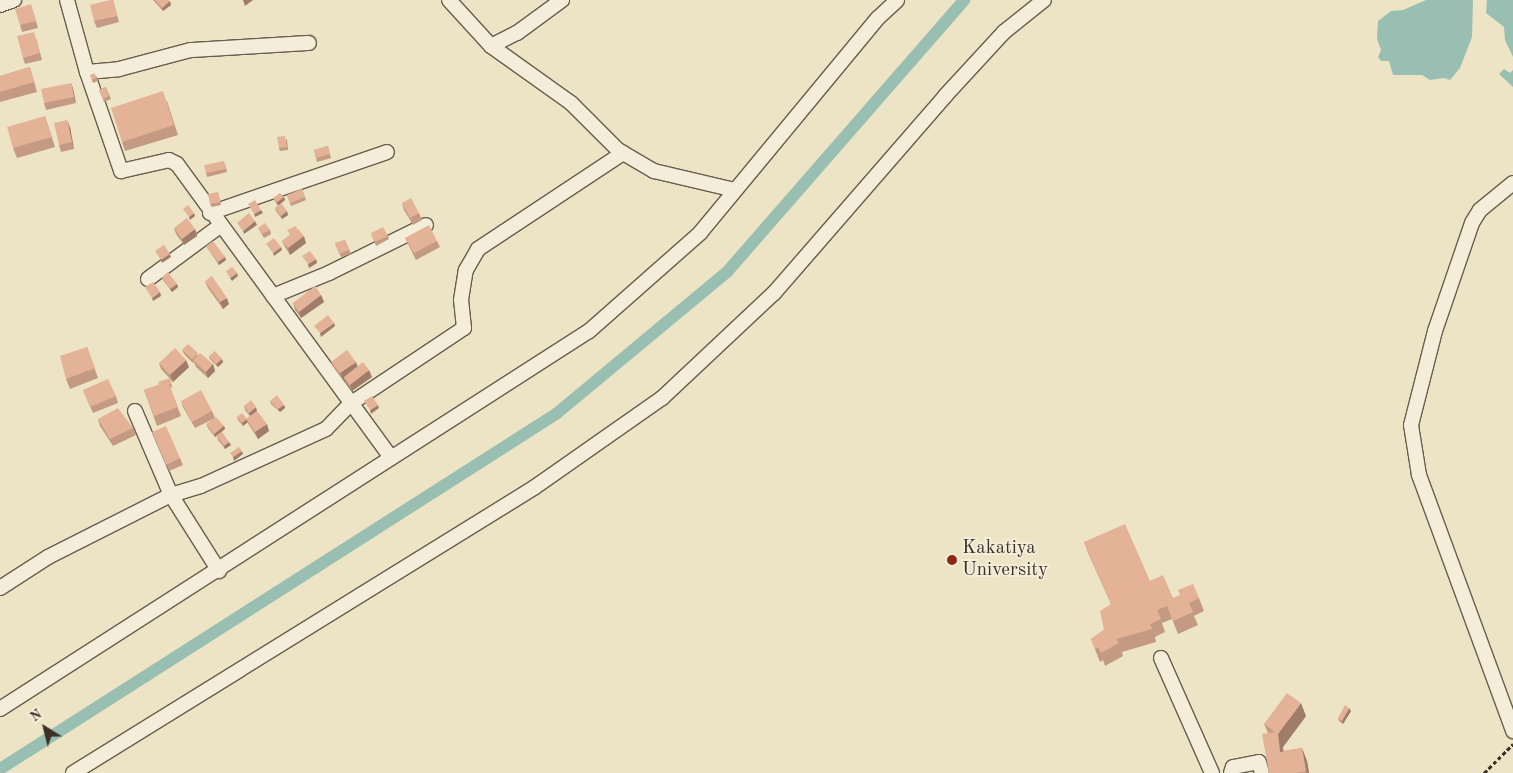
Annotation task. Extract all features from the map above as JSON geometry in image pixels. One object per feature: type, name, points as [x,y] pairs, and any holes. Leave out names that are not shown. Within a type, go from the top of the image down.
[{"type":"street","points":[[0,5],[14,0]]},
{"type":"street","points":[[67,0],[87,72],[121,171],[168,160],[177,164],[210,214],[273,296],[390,457]]},
{"type":"street","points":[[449,0],[491,46],[571,103],[623,153],[654,172],[735,190]]},
{"type":"street","points":[[491,46],[516,33],[562,0]]},
{"type":"street","points":[[0,709],[219,571],[390,457],[590,331],[700,234],[878,18],[896,0]]},
{"type":"street","points":[[73,773],[535,487],[662,398],[774,293],[945,96],[1004,32],[1044,0]]},
{"type":"street","points":[[87,72],[119,69],[191,50],[309,43]]},
{"type":"street","points":[[210,214],[387,152]]},
{"type":"street","points":[[0,588],[48,557],[171,495],[201,486],[326,429],[350,404],[464,328],[461,300],[466,270],[478,249],[623,153]]},
{"type":"street","points":[[1513,183],[1480,210],[1472,223],[1435,331],[1411,425],[1419,475],[1513,731]]},
{"type":"street","points":[[273,296],[329,274],[426,225]]},
{"type":"street","points":[[148,279],[220,226]]},
{"type":"street","points":[[135,411],[171,495],[219,571]]},
{"type":"street","points":[[1161,658],[1212,773]]},
{"type":"street","points":[[1231,773],[1233,767],[1259,762],[1262,773]]},
{"type":"path","points":[[1484,773],[1513,743]]},
{"type":"water","points":[[1426,0],[1473,0],[1472,37],[1460,68],[1450,80],[1444,78],[1430,80],[1422,75],[1393,75],[1389,61],[1381,61],[1378,57],[1381,50],[1377,39],[1378,21],[1391,11],[1403,10]]},
{"type":"water","points":[[1487,0],[1513,0],[1513,57],[1505,40],[1504,27],[1486,13]]},
{"type":"water","points":[[1504,69],[1510,73],[1513,70],[1513,87],[1499,74]]},
{"type":"building","points":[[113,0],[117,16],[94,21],[90,5]]},
{"type":"building","points":[[155,0],[168,0],[170,1],[162,8]]},
{"type":"building","points":[[31,4],[36,21],[20,25],[15,9]]},
{"type":"building","points":[[34,32],[40,53],[23,58],[17,36]]},
{"type":"building","points":[[30,67],[34,82],[0,92],[0,76]]},
{"type":"building","points":[[94,73],[97,77],[92,80],[90,75]]},
{"type":"building","points":[[71,83],[74,97],[44,103],[41,89]]},
{"type":"building","points":[[106,87],[109,96],[103,99],[99,90]]},
{"type":"building","points":[[163,91],[174,125],[122,142],[111,108]]},
{"type":"building","points":[[45,116],[52,137],[13,148],[7,127]]},
{"type":"building","points":[[67,120],[72,142],[59,145],[54,123]]},
{"type":"building","points":[[285,136],[287,147],[279,148],[277,137]]},
{"type":"building","points":[[328,146],[330,154],[316,158],[314,150]]},
{"type":"building","points":[[224,161],[226,169],[206,173],[204,165]]},
{"type":"building","points":[[302,189],[305,197],[290,203],[287,195]]},
{"type":"building","points":[[218,192],[220,202],[210,204],[208,194]]},
{"type":"building","points":[[280,193],[284,197],[277,202],[273,198]]},
{"type":"building","points":[[411,198],[419,213],[410,218],[402,203]]},
{"type":"building","points":[[255,200],[261,210],[254,214],[248,204]]},
{"type":"building","points":[[281,203],[287,211],[281,216],[275,208]]},
{"type":"building","points":[[188,205],[194,213],[189,217],[183,209]]},
{"type":"building","points":[[249,213],[255,221],[243,231],[237,223]]},
{"type":"building","points":[[187,218],[195,229],[182,239],[174,228]]},
{"type":"building","points":[[265,223],[270,230],[262,234],[258,228]]},
{"type":"building","points":[[429,225],[437,241],[414,253],[405,238]]},
{"type":"building","points":[[296,226],[297,230],[290,235],[287,230]]},
{"type":"building","points":[[383,227],[388,236],[375,242],[371,233]]},
{"type":"building","points":[[298,229],[304,236],[288,248],[282,241]]},
{"type":"building","points":[[274,238],[281,247],[273,253],[266,244]]},
{"type":"building","points":[[345,240],[349,250],[339,254],[335,243]]},
{"type":"building","points":[[213,241],[225,257],[218,262],[206,246]]},
{"type":"building","points":[[164,245],[170,254],[161,260],[155,251]]},
{"type":"building","points":[[310,251],[316,259],[308,264],[302,256]]},
{"type":"building","points":[[232,267],[237,273],[230,278],[226,271]]},
{"type":"building","points":[[168,272],[177,284],[170,289],[162,277]]},
{"type":"building","points":[[212,276],[227,298],[220,302],[205,281]]},
{"type":"building","points":[[153,282],[160,292],[152,298],[145,287]]},
{"type":"building","points":[[315,286],[321,295],[299,312],[293,303]]},
{"type":"building","points":[[328,315],[334,323],[320,333],[314,326]]},
{"type":"building","points":[[188,344],[198,353],[192,359],[182,350]]},
{"type":"building","points":[[87,347],[95,368],[66,379],[60,356]]},
{"type":"building","points":[[175,348],[186,360],[170,375],[159,363]]},
{"type":"building","points":[[347,350],[356,362],[340,373],[331,362]]},
{"type":"building","points":[[215,351],[222,359],[216,364],[209,356]]},
{"type":"building","points":[[200,353],[213,364],[206,372],[193,360]]},
{"type":"building","points":[[363,362],[369,370],[350,385],[344,377]]},
{"type":"building","points":[[170,378],[171,384],[168,381],[159,385],[158,382]]},
{"type":"building","points":[[108,379],[116,396],[90,407],[83,390]]},
{"type":"building","points":[[168,381],[178,407],[154,416],[144,390]]},
{"type":"building","points":[[201,390],[212,411],[192,422],[181,401]]},
{"type":"building","points":[[277,395],[284,405],[278,409],[270,401]]},
{"type":"building","points":[[372,396],[378,405],[370,410],[364,401]]},
{"type":"building","points":[[251,400],[256,407],[249,413],[244,406]]},
{"type":"building","points":[[118,408],[133,428],[110,439],[98,419]]},
{"type":"building","points":[[257,411],[267,424],[255,432],[246,419]]},
{"type":"building","points":[[242,413],[247,419],[242,423],[237,417]]},
{"type":"building","points":[[216,417],[224,426],[214,434],[206,424]]},
{"type":"building","points":[[166,426],[180,458],[166,465],[152,432]]},
{"type":"building","points":[[222,432],[229,442],[224,446],[217,436]]},
{"type":"building","points":[[239,447],[242,451],[233,457],[230,453]]},
{"type":"building","points":[[1125,524],[1150,581],[1163,575],[1173,598],[1180,595],[1178,590],[1193,584],[1199,598],[1189,603],[1193,612],[1173,621],[1167,606],[1157,610],[1161,619],[1150,624],[1152,629],[1116,639],[1119,643],[1101,653],[1098,647],[1095,649],[1091,639],[1104,630],[1100,611],[1111,604],[1084,542]]},
{"type":"building","points":[[1287,693],[1301,703],[1278,734],[1280,752],[1302,748],[1306,771],[1269,773],[1262,734],[1275,732],[1264,724]]},
{"type":"building","points":[[1345,705],[1349,708],[1342,721],[1338,718]]},
{"type":"waterway","points":[[0,769],[556,414],[727,272],[964,0]]},
{"type":"place","name":"Kakatiya University","points":[[952,560]]}]
